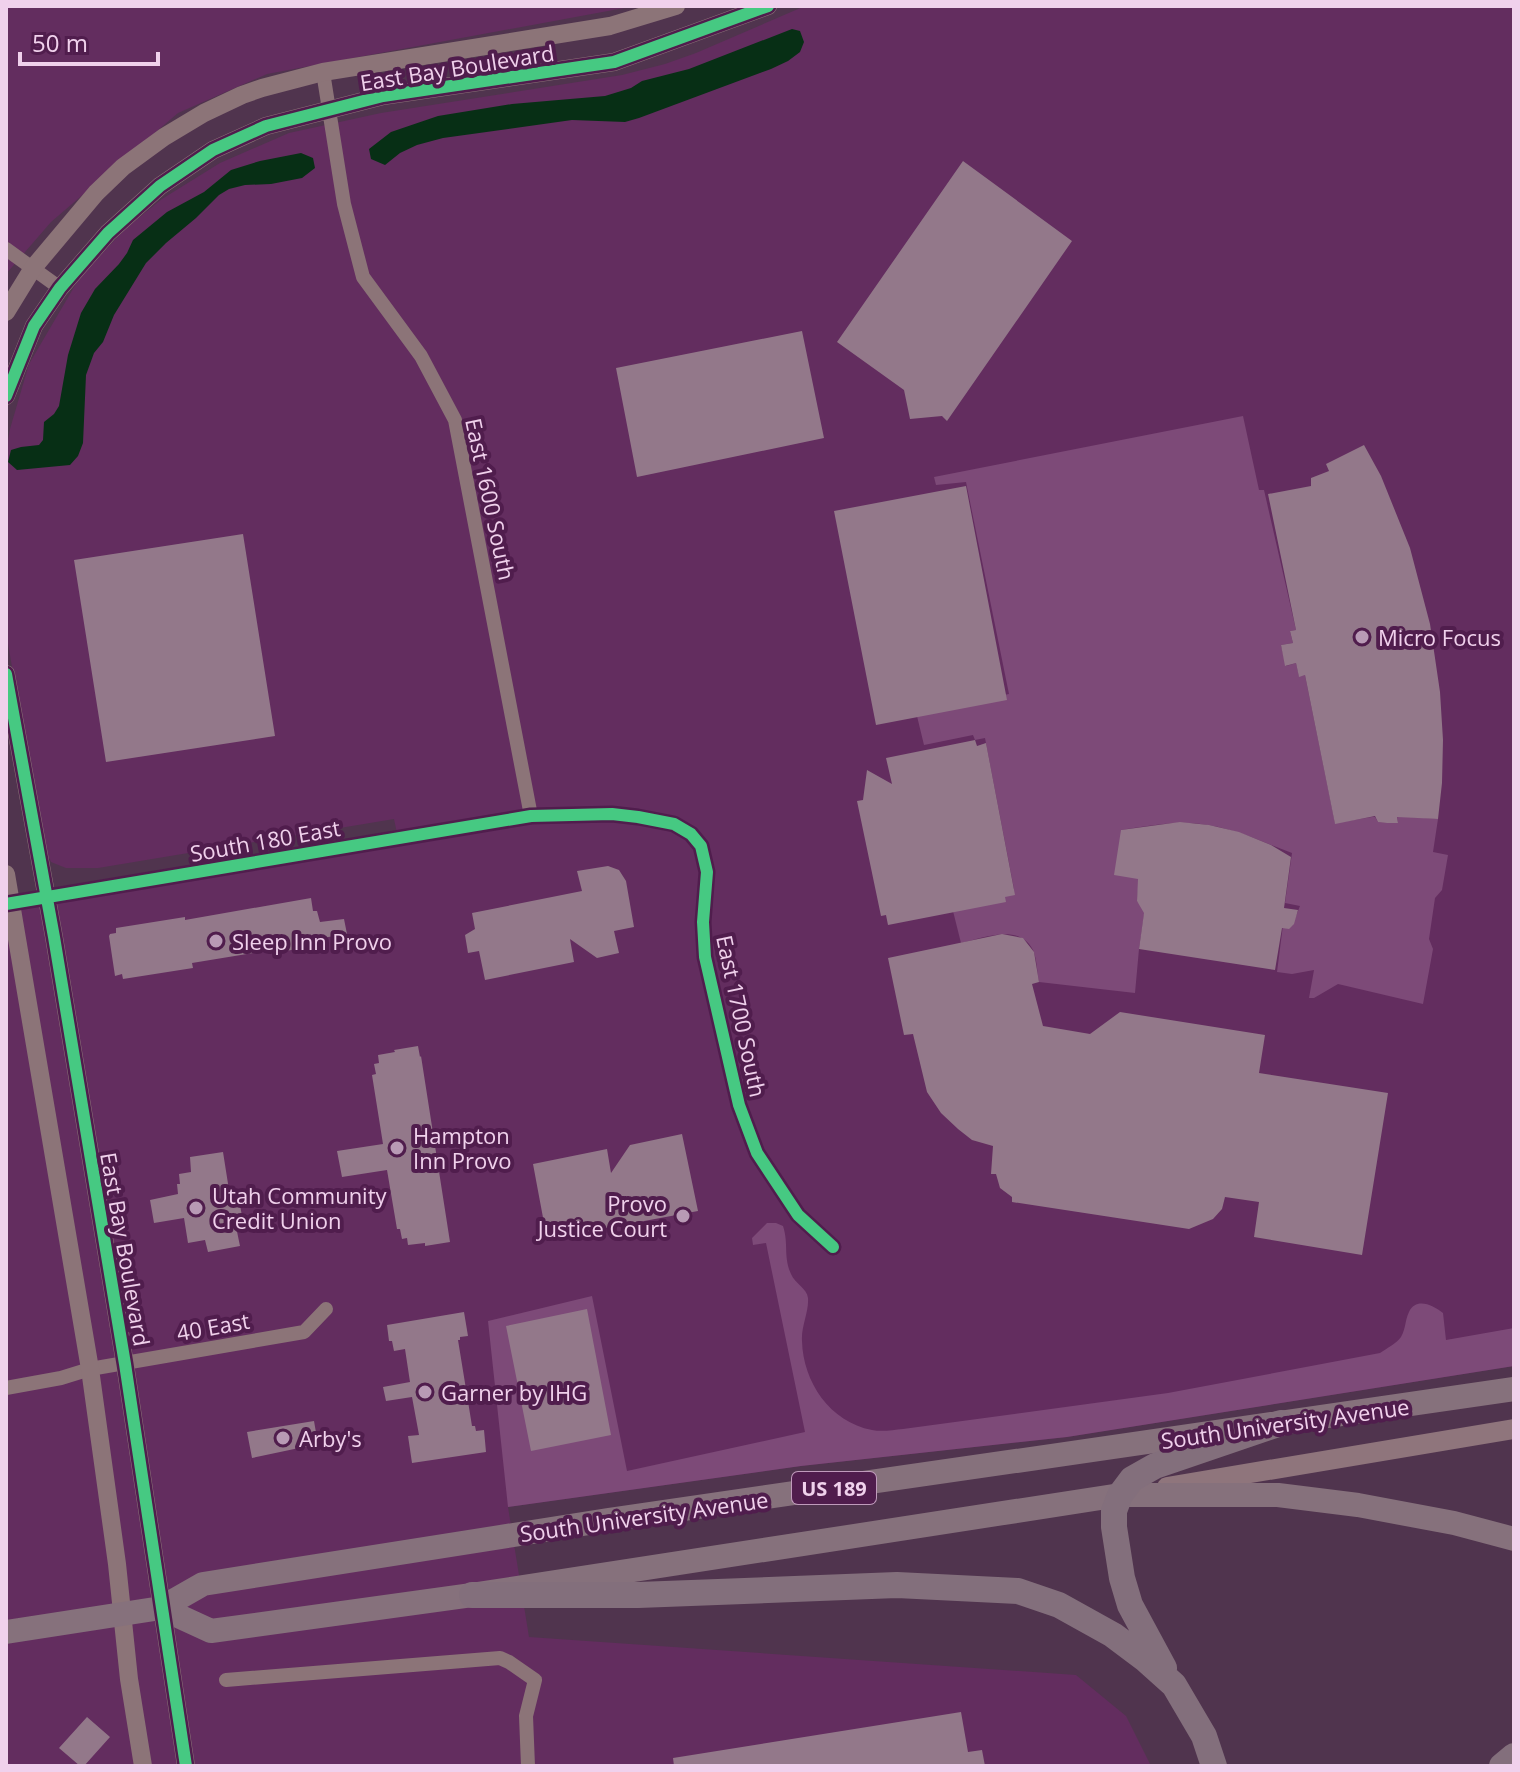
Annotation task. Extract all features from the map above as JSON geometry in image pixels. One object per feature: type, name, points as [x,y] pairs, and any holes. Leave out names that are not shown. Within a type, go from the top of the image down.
[{"type":"highway","name":"South University Avenue","points":[[6,1632],[161,1608],[203,1584],[594,1522],[1514,1389]]},
{"type":"highway","points":[[1214,1766],[1204,1736],[1134,1614],[1122,1578],[1114,1511],[1120,1495],[1132,1479],[1155,1466],[1281,1423]]},
{"type":"highway","name":"South University Avenue","points":[[161,1608],[211,1631],[472,1595],[1120,1495]]},
{"type":"highway","name":"US 189","points":[[1120,1495],[1278,1495],[1372,1507],[1454,1523],[1514,1539]]},
{"type":"highway","points":[[472,1595],[638,1595],[897,1585],[1018,1591],[1059,1605],[1113,1635],[1174,1685]]},
{"type":"highway","points":[[1502,1766],[1514,1756]]},
{"type":"main road","name":"South University Avenue","points":[[1120,1495],[1514,1429]]},
{"type":"street","name":"East Bay Boulevard","points":[[6,312],[33,268],[96,193],[123,167],[164,137],[242,95],[323,72],[610,26],[676,6]]},
{"type":"street","name":"East Bay Boulevard","points":[[6,396],[34,326],[60,288],[108,233],[160,186],[213,150],[266,126],[383,96],[614,62],[768,6]]},
{"type":"street","name":"East 1600 South","points":[[323,72],[344,204],[363,277],[421,356],[455,420],[531,816]]},
{"type":"street","points":[[6,249],[60,288]]},
{"type":"street","name":"East Bay Boulevard","points":[[6,674],[54,937],[125,1364],[186,1766]]},
{"type":"street","name":"East 1700 South","points":[[531,816],[612,814],[638,817],[674,824],[691,834],[701,846],[707,872],[703,922],[705,957],[739,1105],[757,1153],[798,1215],[833,1247]]},
{"type":"street","name":"South 180 East","points":[[9,904],[531,816]]},
{"type":"street","points":[[6,874],[90,1369],[143,1766]]},
{"type":"street","name":"40 East","points":[[6,1388],[90,1369],[304,1332],[326,1309]]},
{"type":"street","points":[[226,1680],[500,1658],[535,1680],[526,1716],[528,1766]]},
{"type":"shaded area","points":[[6,6],[635,6],[267,74],[178,113],[51,222],[6,274]]},
{"type":"shaded area","points":[[805,6],[1514,6],[1514,1366],[1067,1437],[801,1466],[508,1507],[529,1637],[1076,1675],[1126,1716],[1151,1766],[6,1766],[6,904],[398,838],[394,819],[98,868],[66,868],[51,862],[42,842],[6,632],[6,451],[29,364],[80,277],[125,229],[162,199],[220,163],[289,133],[381,113],[622,75],[665,64]]},
{"type":"shaded area","points":[[792,29],[800,31],[804,42],[800,52],[788,61],[639,118],[625,122],[572,120],[443,138],[417,145],[385,165],[371,159],[369,149],[391,132],[438,116],[512,104],[605,96],[642,81],[689,69]]},
{"type":"shaded area","points":[[301,153],[313,158],[315,168],[302,178],[229,189],[146,263],[94,353],[86,375],[83,443],[70,465],[17,470],[8,462],[11,450],[39,445],[43,440],[44,422],[59,406],[68,355],[81,313],[95,289],[127,253],[133,240],[167,212],[204,192],[231,170]]},
{"type":"shaded area","points":[[1243,416],[1259,490],[1264,490],[1296,630],[1290,631],[1293,643],[1281,645],[1286,666],[1296,663],[1299,676],[1305,675],[1335,823],[1375,817],[1378,822],[1398,823],[1397,816],[1438,819],[1433,852],[1448,855],[1442,890],[1435,898],[1429,939],[1433,949],[1423,1004],[1338,984],[1309,998],[1314,970],[1292,974],[1277,972],[1283,925],[1292,926],[1300,906],[1285,903],[1292,853],[1236,832],[1192,823],[1121,830],[1139,879],[1137,901],[1145,908],[1135,993],[1039,982],[1033,950],[1019,937],[1000,934],[961,943],[952,907],[1014,889],[985,738],[975,740],[973,735],[924,745],[916,712],[1009,694],[966,482],[936,485],[934,477]]},
{"type":"shaded area","points":[[767,1223],[783,1226],[789,1268],[807,1295],[802,1341],[807,1371],[814,1385],[822,1398],[843,1418],[872,1430],[903,1429],[1168,1393],[1380,1353],[1401,1337],[1409,1312],[1420,1304],[1430,1305],[1443,1313],[1446,1340],[1514,1328],[1514,1366],[1067,1437],[801,1466],[508,1507],[488,1321],[592,1296],[627,1471],[805,1432],[766,1243],[753,1245],[752,1238]]},
{"type":"building","points":[[963,161],[1072,241],[947,421],[942,416],[910,419],[904,390],[837,342]]},
{"type":"building","points":[[802,331],[824,438],[637,477],[616,368]]},
{"type":"building","name":"Micro Focus","points":[[1364,445],[1381,476],[1410,548],[1430,624],[1443,740],[1438,819],[1397,817],[1398,823],[1387,823],[1378,822],[1375,816],[1335,824],[1305,675],[1299,677],[1296,663],[1285,666],[1281,645],[1293,643],[1290,631],[1296,630],[1268,494],[1311,486],[1311,478],[1329,471],[1326,464]]},
{"type":"building","points":[[966,486],[1007,700],[876,725],[834,511]]},
{"type":"building","points":[[243,534],[275,736],[106,762],[74,560]]},
{"type":"building","points":[[975,740],[977,746],[986,743],[1015,895],[1005,897],[1006,902],[888,925],[886,915],[881,916],[857,801],[863,800],[867,770],[892,784],[886,758]]},
{"type":"building","points":[[1180,822],[1239,832],[1291,857],[1284,908],[1298,910],[1294,924],[1289,929],[1282,928],[1275,970],[1139,949],[1144,913],[1137,901],[1138,879],[1114,875],[1121,830]]},
{"type":"building","points":[[608,866],[619,870],[626,881],[634,927],[614,931],[619,953],[597,958],[570,939],[574,962],[485,980],[479,951],[468,953],[465,935],[475,929],[472,913],[582,891],[577,871]]},
{"type":"building","name":"Sleep Inn Provo","points":[[311,898],[313,911],[317,911],[320,922],[344,919],[347,934],[322,938],[323,945],[192,963],[193,968],[123,979],[122,974],[115,976],[109,936],[116,933],[116,928],[185,917],[185,920]]},
{"type":"building","points":[[1002,934],[1023,938],[1034,952],[1039,982],[1032,984],[1043,1026],[1090,1034],[1120,1012],[1265,1035],[1259,1073],[1388,1093],[1362,1255],[1254,1237],[1259,1202],[1225,1197],[1222,1209],[1213,1219],[1189,1229],[1012,1202],[1012,1197],[1000,1188],[996,1174],[991,1174],[993,1146],[972,1140],[958,1129],[941,1113],[927,1092],[913,1034],[904,1035],[888,958]]},
{"type":"building","name":"Hampton Inn Provo","points":[[418,1046],[450,1242],[425,1246],[425,1243],[408,1245],[407,1238],[402,1239],[400,1229],[397,1229],[387,1170],[342,1177],[337,1151],[383,1144],[372,1075],[376,1074],[374,1064],[379,1063],[378,1055]]},
{"type":"building","points":[[682,1134],[698,1211],[547,1239],[533,1164],[607,1149],[611,1173],[630,1145]]},
{"type":"building","name":"Utah Community Credit Union","points":[[223,1152],[229,1190],[237,1189],[242,1216],[234,1217],[240,1246],[208,1252],[205,1240],[188,1243],[184,1218],[154,1223],[150,1200],[178,1194],[179,1174],[191,1172],[190,1157]]},
{"type":"building","points":[[587,1309],[611,1435],[531,1451],[506,1326]]},
{"type":"building","name":"Garner by IHG","points":[[464,1312],[468,1336],[458,1340],[472,1426],[476,1431],[484,1430],[486,1452],[412,1463],[408,1436],[419,1435],[412,1397],[386,1401],[383,1387],[410,1382],[405,1349],[394,1351],[387,1325]]},
{"type":"building","name":"Arby's","points":[[314,1421],[318,1444],[252,1458],[247,1432]]},
{"type":"building","points":[[961,1712],[968,1752],[982,1750],[985,1766],[674,1766],[673,1758]]},
{"type":"building","points":[[87,1717],[110,1737],[84,1766],[80,1766],[59,1748]]},
{"type":"cycle path","points":[[6,396],[34,326],[60,288],[108,233],[160,186],[213,150],[266,126],[383,96],[614,62],[768,6]]},
{"type":"cycle path","points":[[6,674],[54,937],[125,1364],[186,1766]]},
{"type":"cycle path","points":[[6,904],[531,816],[612,814],[674,824],[691,834],[701,846],[707,872],[703,922],[705,957],[739,1105],[757,1153],[798,1215],[833,1247]]},
{"type":"place","name":"Micro Focus","points":[[1362,637]]},
{"type":"place","name":"Sleep Inn Provo","points":[[216,941]]},
{"type":"place","name":"Hampton Inn Provo","points":[[397,1148]]},
{"type":"place","name":"Utah Community Credit Union","points":[[196,1208]]},
{"type":"place","name":"Provo Justice Court","points":[[683,1216]]},
{"type":"place","name":"Garner by IHG","points":[[425,1392]]},
{"type":"place","name":"Arby's","points":[[283,1438]]}]
